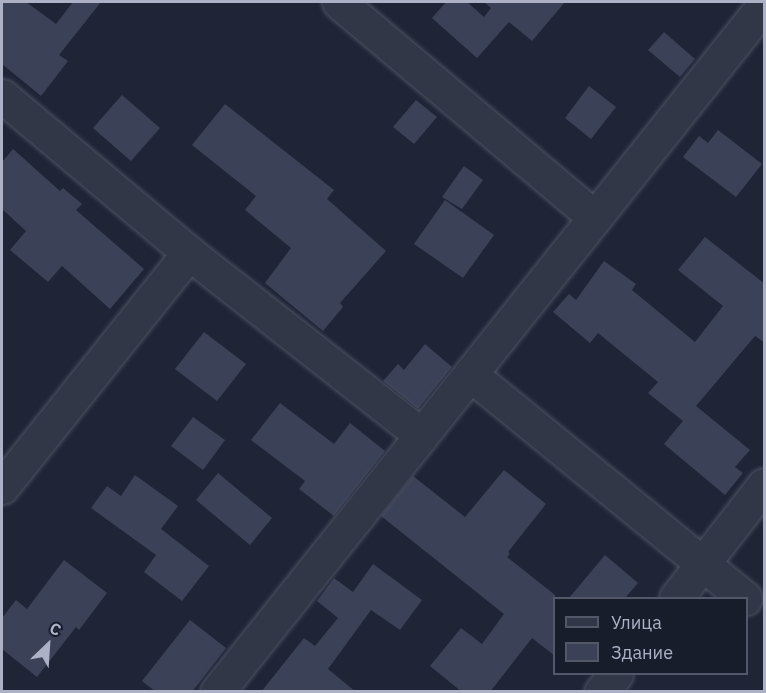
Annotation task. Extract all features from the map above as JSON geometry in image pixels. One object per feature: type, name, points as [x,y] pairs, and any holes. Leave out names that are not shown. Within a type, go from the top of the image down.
[{"type":"street","points":[[339,2],[594,217]]},
{"type":"street","points":[[217,692],[765,5]]},
{"type":"street","points":[[2,96],[189,253],[421,435]]},
{"type":"street","points":[[2,487],[189,253]]},
{"type":"street","points":[[470,374],[744,597]]},
{"type":"street","points":[[677,597],[765,485]]},
{"type":"street","points":[[748,601],[765,615]]},
{"type":"street","points":[[601,692],[615,675]]},
{"type":"building","points":[[2,2],[26,2],[56,24],[73,2],[101,2],[59,55],[68,61],[41,96],[2,64]]},
{"type":"building","points":[[446,2],[467,2],[484,17],[491,8],[484,2],[565,2],[532,41],[509,22],[477,58],[432,18]]},
{"type":"building","points":[[664,32],[695,59],[680,77],[648,50]]},
{"type":"building","points":[[589,86],[616,107],[591,139],[565,118]]},
{"type":"building","points":[[122,95],[160,128],[131,161],[93,128]]},
{"type":"building","points":[[416,100],[437,117],[414,144],[393,127]]},
{"type":"building","points":[[225,104],[334,190],[327,199],[386,251],[340,303],[343,307],[323,331],[265,283],[291,248],[245,210],[256,196],[192,145]]},
{"type":"building","points":[[718,130],[762,164],[736,197],[683,157],[699,136],[708,143]]},
{"type":"building","points":[[13,149],[60,191],[63,188],[82,204],[76,210],[144,269],[110,309],[62,266],[48,282],[10,250],[26,231],[2,209],[2,162]]},
{"type":"building","points":[[464,166],[483,180],[462,209],[442,197]]},
{"type":"building","points":[[445,200],[494,235],[463,278],[414,244]]},
{"type":"building","points":[[705,237],[765,284],[765,343],[755,336],[696,406],[750,450],[735,467],[743,473],[725,495],[664,444],[683,421],[648,393],[658,382],[598,333],[590,343],[553,312],[569,294],[576,300],[604,261],[636,284],[632,290],[695,342],[723,306],[678,270]]},
{"type":"building","points":[[204,332],[246,364],[217,401],[175,369]]},
{"type":"building","points":[[425,344],[452,367],[418,409],[383,381],[398,364],[404,370]]},
{"type":"building","points":[[280,403],[334,444],[350,423],[385,451],[334,516],[299,489],[305,481],[251,440]]},
{"type":"building","points":[[193,417],[225,440],[203,470],[171,446]]},
{"type":"building","points":[[504,470],[546,504],[508,552],[510,554],[507,557],[555,595],[553,597],[553,654],[532,638],[490,692],[462,692],[430,666],[461,628],[482,644],[504,614],[381,516],[413,476],[465,517]]},
{"type":"building","points":[[218,473],[272,518],[250,545],[196,500]]},
{"type":"building","points":[[135,475],[178,506],[161,529],[209,566],[182,601],[144,572],[156,555],[91,508],[107,486],[121,496]]},
{"type":"building","points":[[605,555],[638,583],[626,597],[570,597]]},
{"type":"building","points":[[64,560],[107,593],[79,630],[76,627],[37,677],[2,649],[2,618],[16,600],[27,609]]},
{"type":"building","points":[[373,564],[422,600],[400,630],[371,610],[328,669],[356,692],[261,692],[304,638],[315,646],[338,618],[317,601],[334,578],[353,592]]},
{"type":"building","points":[[190,620],[226,648],[192,692],[156,692],[142,681]]}]
